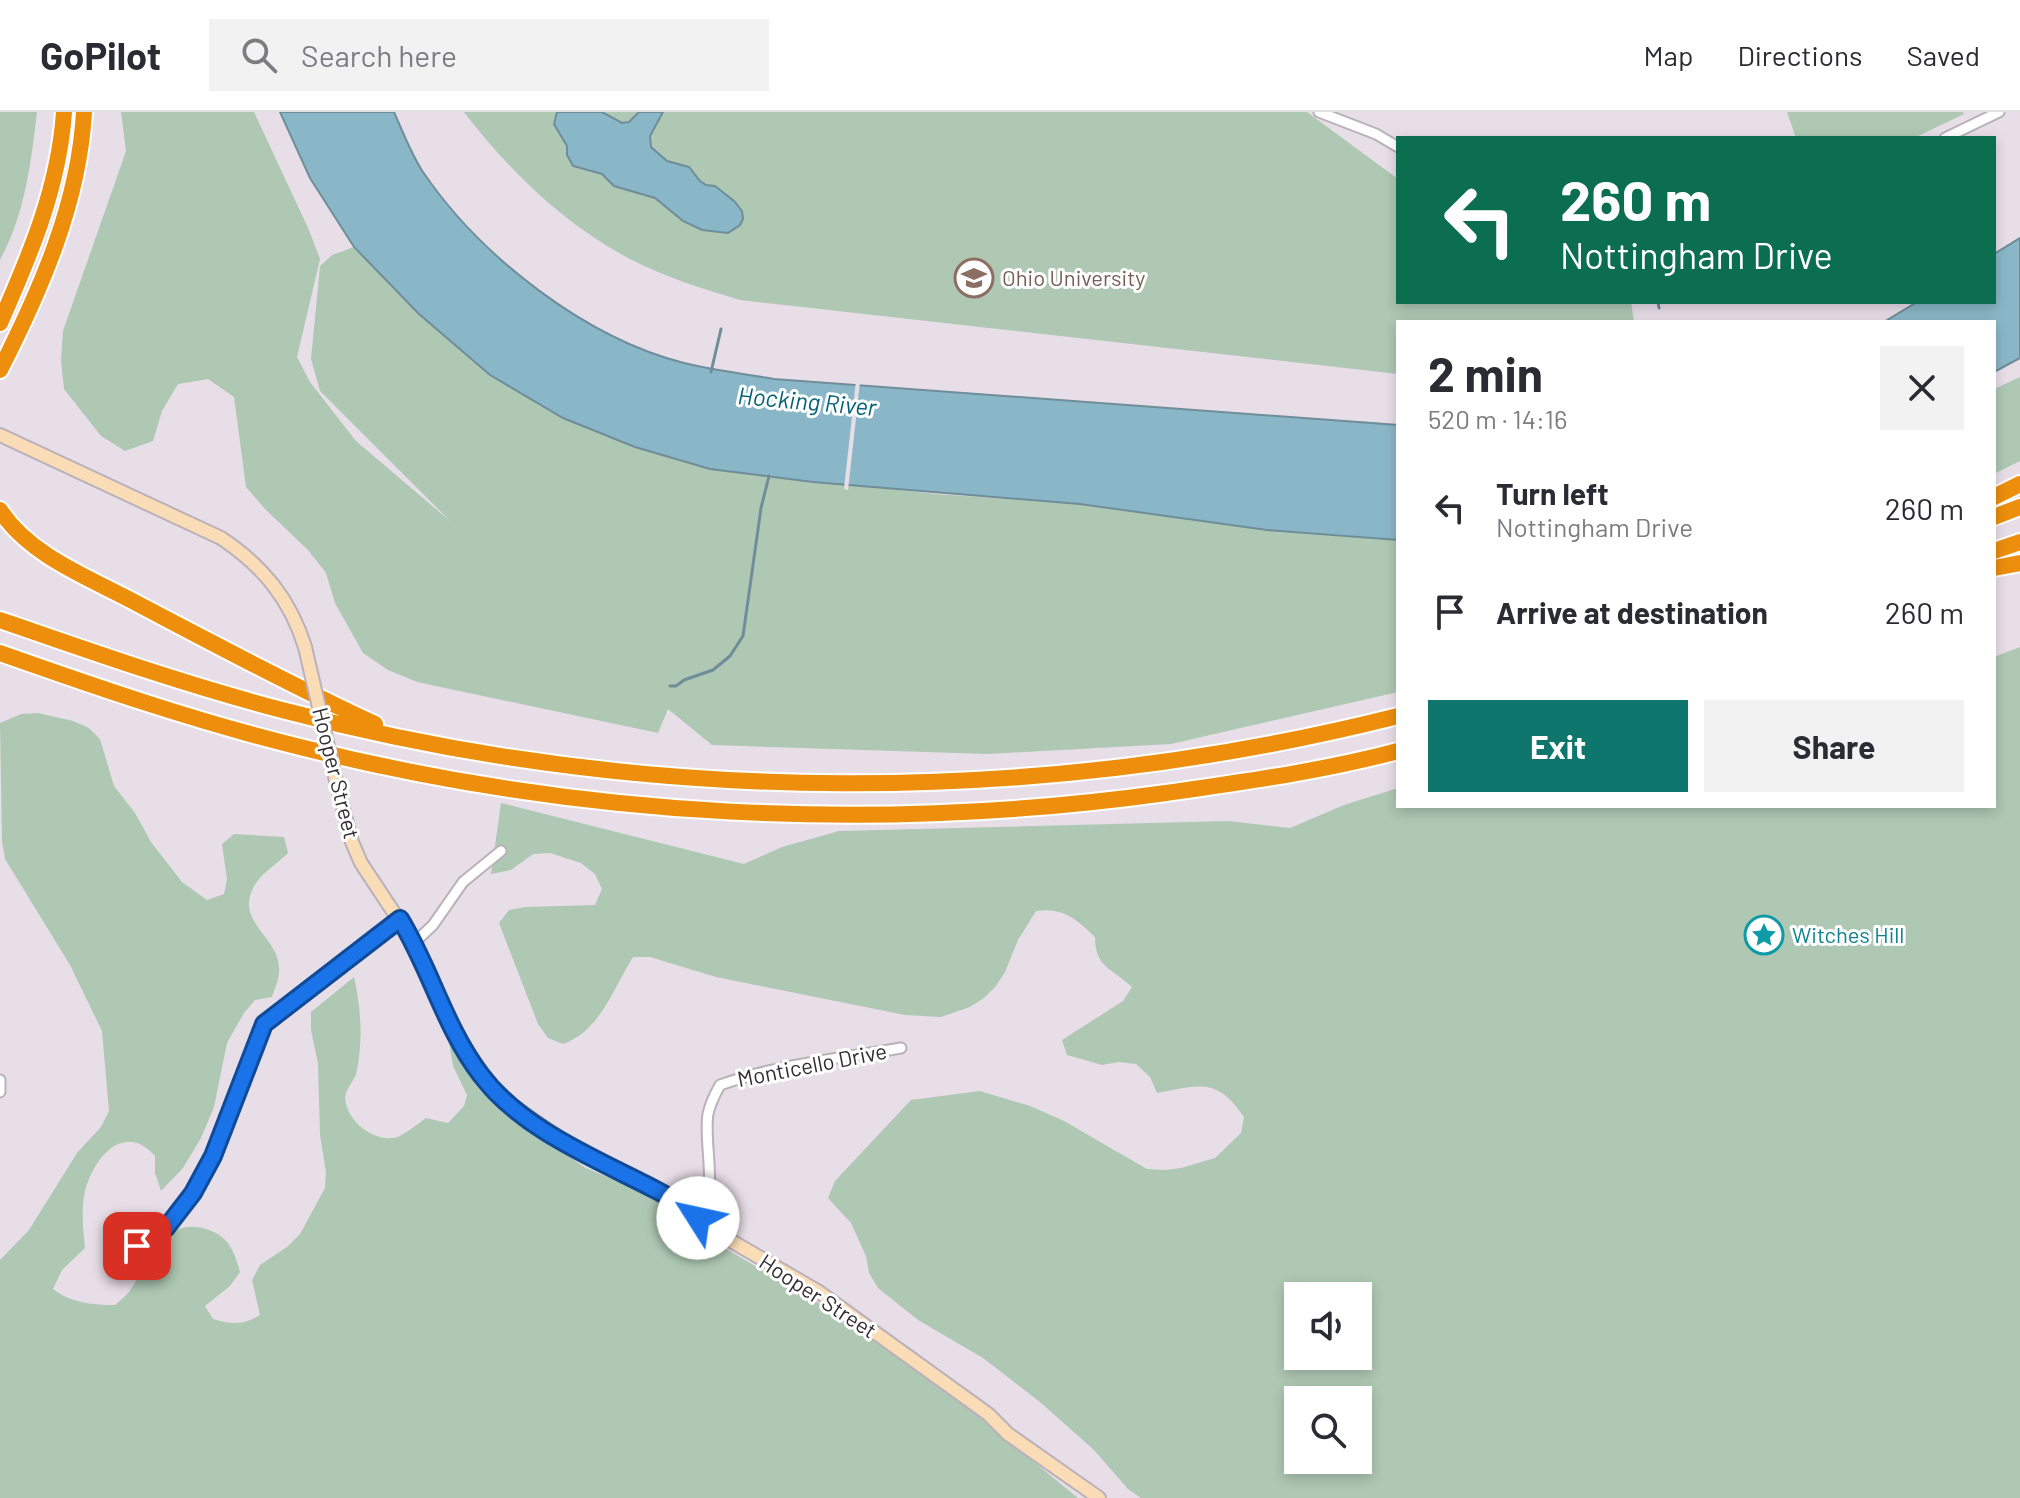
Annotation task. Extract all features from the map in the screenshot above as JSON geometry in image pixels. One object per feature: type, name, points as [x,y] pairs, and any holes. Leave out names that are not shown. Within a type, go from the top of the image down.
[{"type":"highway","points":[[0,323],[47,205],[57,166],[64,112]]},
{"type":"highway","points":[[0,387],[66,215],[77,172],[84,112]]},
{"type":"highway","points":[[0,370],[17,337]]},
{"type":"highway","points":[[1996,496],[2020,484]]},
{"type":"highway","points":[[1996,516],[2020,507]]},
{"type":"highway","points":[[0,510],[19,533],[62,563],[274,676],[405,738]]},
{"type":"highway","points":[[1996,550],[2020,542]]},
{"type":"highway","points":[[1996,568],[2020,563]]},
{"type":"highway","points":[[0,620],[288,711],[405,738],[532,760],[674,776],[878,782],[982,779],[1162,762],[1275,743],[1396,716]]},
{"type":"highway","points":[[0,653],[185,716],[362,761],[545,794],[735,812],[921,815],[1099,802],[1212,786],[1396,751]]},
{"type":"street","points":[[1319,112],[1376,134],[1396,146]]},
{"type":"street","points":[[1949,136],[1999,112]]},
{"type":"street","name":"Hooper Street","points":[[0,435],[221,538],[259,567],[282,596],[299,627],[305,647],[337,785],[352,842],[361,863],[414,943],[455,1036],[481,1076],[501,1098],[580,1152],[661,1192],[733,1242],[819,1292],[1099,1498]]},
{"type":"street","points":[[414,943],[433,925],[463,882],[501,851]]},
{"type":"street","points":[[118,1257],[166,1228],[185,1206],[213,1156],[250,1055],[269,1018],[400,919]]},
{"type":"street","name":"Monticello Drive","points":[[698,1218],[706,1211],[709,1192],[708,1112],[720,1085],[755,1072],[778,1071],[901,1048]]},
{"type":"street","points":[[0,1080],[0,1092]]},
{"type":"green space","points":[[0,112],[37,112],[21,206],[0,260]]},
{"type":"green space","points":[[121,112],[254,112],[320,259],[297,357],[310,382],[356,441],[450,521],[320,391],[311,359],[320,266],[332,255],[354,247],[419,314],[490,375],[563,418],[635,447],[710,469],[936,494],[1080,504],[1267,530],[1396,540],[1396,692],[1171,744],[988,754],[712,745],[668,709],[658,733],[417,682],[388,670],[363,653],[335,603],[326,573],[308,550],[246,487],[234,397],[208,379],[178,384],[162,411],[153,441],[125,451],[101,436],[64,389],[61,360],[63,331],[126,151]]},
{"type":"green space","name":"Ohio University","points":[[464,112],[1307,112],[1396,178],[1396,304],[1631,304],[1634,320],[1396,320],[1396,374],[740,300],[684,282],[606,245],[560,213],[500,155]]},
{"type":"green space","points":[[1787,112],[1964,114],[1918,136],[1795,136]]},
{"type":"green space","points":[[2020,377],[2020,461],[1996,473],[1996,388]]},
{"type":"green space","points":[[2020,647],[2020,1498],[1141,1498],[1128,1489],[1094,1450],[1040,1402],[983,1358],[918,1320],[878,1288],[869,1273],[866,1256],[851,1223],[828,1198],[835,1181],[911,1100],[980,1091],[1030,1106],[1064,1121],[1147,1169],[1181,1168],[1215,1158],[1241,1133],[1244,1117],[1225,1095],[1216,1090],[1196,1087],[1157,1093],[1150,1077],[1136,1064],[1119,1062],[1102,1065],[1067,1055],[1062,1040],[1123,1001],[1132,987],[1101,961],[1095,937],[1061,913],[1036,911],[996,986],[970,1007],[941,1017],[905,1015],[716,977],[650,957],[633,957],[596,1019],[576,1038],[563,1044],[548,1038],[538,1024],[499,923],[509,910],[595,905],[602,889],[595,874],[581,863],[550,853],[533,854],[511,870],[491,874],[501,803],[744,864],[782,847],[839,831],[1228,821],[1290,828],[1344,805],[1396,789],[1396,808],[1996,808],[1996,656]]},
{"type":"green space","points":[[38,713],[73,721],[89,728],[100,739],[114,786],[135,813],[151,842],[182,882],[207,900],[224,894],[227,879],[222,844],[234,834],[284,837],[288,853],[260,878],[249,900],[253,920],[277,956],[277,982],[272,997],[255,1000],[244,1013],[227,1043],[214,1107],[201,1138],[183,1168],[161,1191],[155,1173],[155,1156],[143,1146],[132,1142],[122,1143],[103,1156],[95,1166],[85,1191],[85,1248],[62,1270],[53,1289],[82,1302],[115,1305],[129,1292],[168,1235],[193,1227],[209,1230],[226,1241],[240,1272],[230,1286],[205,1306],[213,1319],[237,1323],[260,1315],[252,1280],[260,1265],[300,1234],[325,1188],[318,1064],[311,1030],[311,1012],[354,977],[361,1035],[356,1075],[345,1099],[349,1112],[360,1126],[383,1138],[392,1138],[426,1118],[448,1123],[464,1106],[467,1095],[453,1066],[448,1036],[480,1091],[584,1167],[660,1200],[721,1246],[861,1328],[963,1404],[1078,1498],[0,1498],[0,1260],[29,1230],[77,1153],[101,1127],[109,1111],[102,1031],[70,965],[5,859],[0,723],[21,714]]},
{"type":"water","name":"Hocking River","points":[[280,112],[394,112],[423,172],[474,234],[505,263],[573,314],[647,351],[684,363],[774,379],[1396,425],[1396,540],[1267,530],[1080,504],[813,482],[710,469],[635,447],[563,418],[490,375],[419,314],[354,247],[310,178]]},
{"type":"water","points":[[557,112],[602,112],[622,123],[629,122],[639,112],[663,112],[650,136],[651,147],[667,161],[689,167],[700,181],[715,186],[734,201],[742,211],[740,225],[728,233],[702,230],[683,221],[655,198],[614,186],[602,174],[573,166],[567,155],[567,146],[554,124]]},
{"type":"water","points":[[2020,238],[2020,358],[1996,371],[1996,320],[1887,320],[1914,304],[1996,304],[1996,253]]},
{"type":"pier","points":[[856,381],[860,382],[848,490],[844,489]]},
{"type":"waterway","points":[[1658,304],[1659,308]]},
{"type":"waterway","points":[[711,372],[721,329]]},
{"type":"waterway","points":[[670,686],[713,670],[730,656],[743,636],[761,508],[769,476]]},
{"type":"place","name":"Ohio University","points":[[974,278]]},
{"type":"place","name":"Witches Hill","points":[[1764,935]]},
{"type":"route","points":[[137,1246],[175,1219],[206,1171],[264,1024],[400,919],[414,943],[455,1036],[490,1087],[556,1137],[661,1192],[698,1218]]}]
